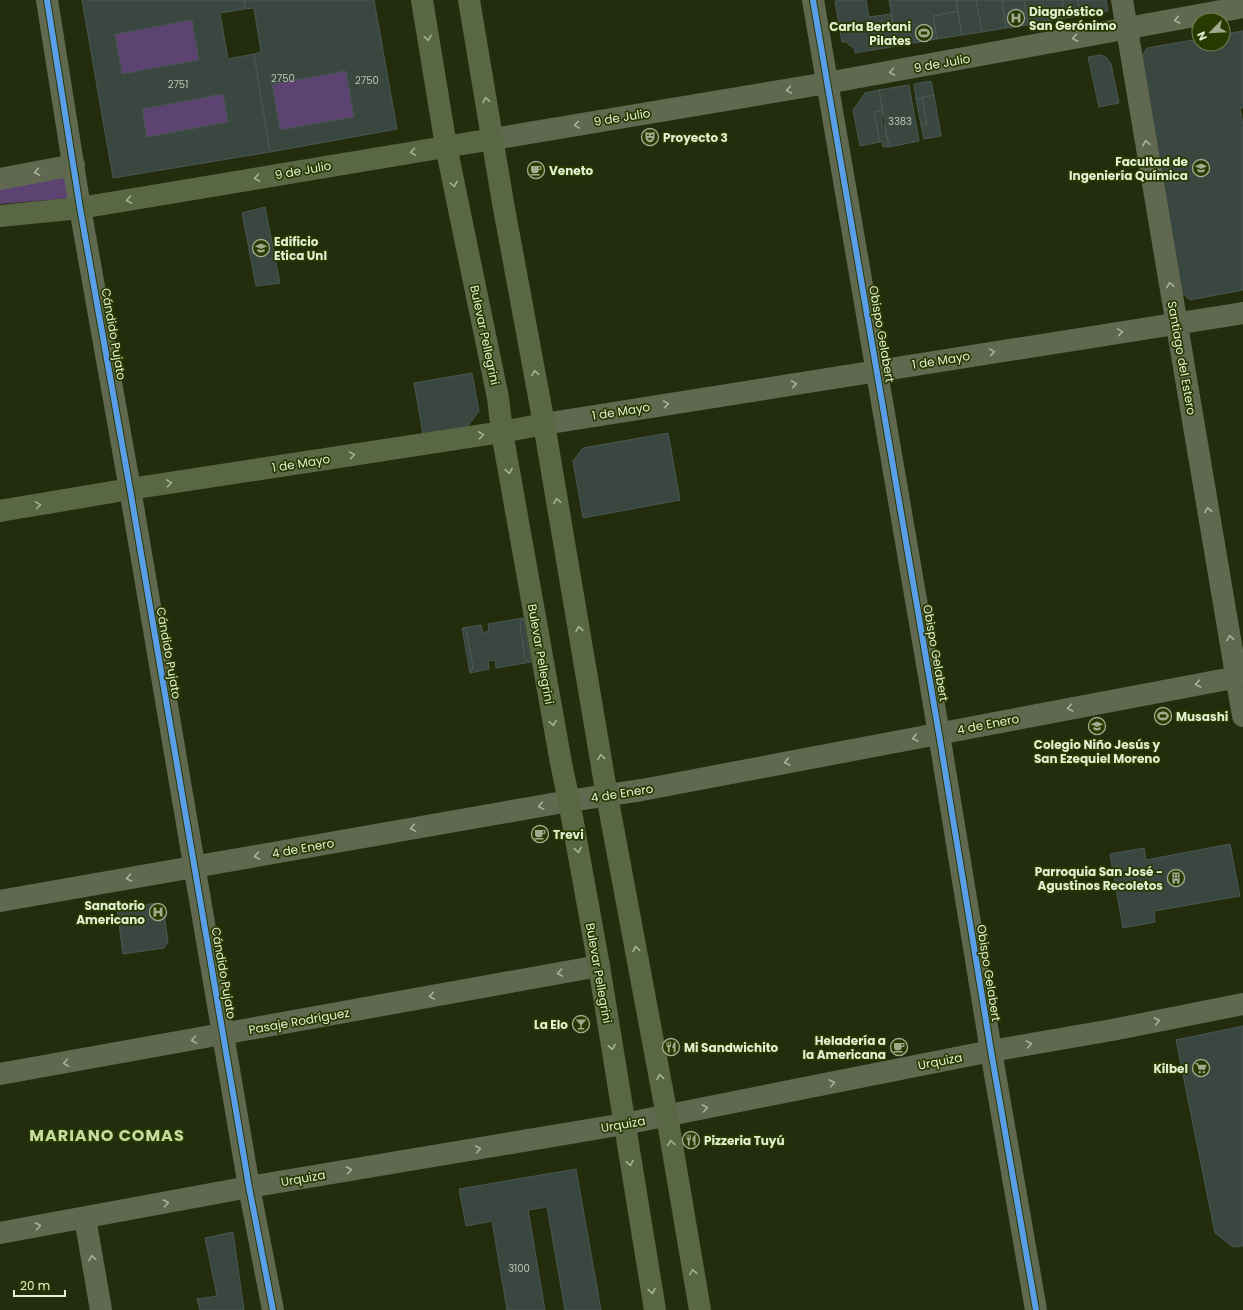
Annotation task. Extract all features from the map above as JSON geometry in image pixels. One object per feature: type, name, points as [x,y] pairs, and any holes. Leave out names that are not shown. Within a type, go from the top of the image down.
[{"type":"main road","name":"Bulevar Pellegrini","points":[[422,0],[446,146],[498,398],[502,432],[560,763],[569,801],[598,966],[655,1310]]},
{"type":"main road","points":[[469,0],[503,203],[544,424],[607,796],[667,1116],[700,1310]]},
{"type":"main road","name":"9 de Julio","points":[[0,216],[80,208],[493,139]]},
{"type":"main road","name":"1 de Mayo","points":[[0,511],[130,489],[502,432],[544,424]]},
{"type":"street","name":"Cándido Pujato","points":[[47,0],[80,208],[130,489],[249,1187],[273,1310]]},
{"type":"street","name":"Obispo Gelabert","points":[[813,0],[1036,1310]]},
{"type":"street","name":"Santiago del Estero","points":[[1122,0],[1176,324],[1240,676],[1243,716]]},
{"type":"street","name":"9 de Julio","points":[[493,139],[827,83],[1243,7]]},
{"type":"street","points":[[0,179],[74,165]]},
{"type":"street","name":"1 de Mayo","points":[[544,424],[1243,313]]},
{"type":"street","name":"4 de Enero","points":[[0,901],[569,801],[642,790],[1240,676]]},
{"type":"street","name":"Pasaje Rodríguez","points":[[0,1074],[598,966]]},
{"type":"street","name":"Urquiza","points":[[0,1232],[85,1218],[249,1187],[624,1124],[991,1051],[1112,1030],[1243,1004]]},
{"type":"street","points":[[85,1218],[101,1310]]},
{"type":"shaded area","points":[[192,20],[199,60],[122,74],[115,34]]},
{"type":"shaded area","points":[[346,71],[354,117],[280,130],[272,84]]},
{"type":"shaded area","points":[[223,94],[228,122],[147,137],[142,109]]},
{"type":"shaded area","points":[[68,171],[73,198],[0,204],[0,184]]},
{"type":"building","points":[[82,0],[244,0],[245,9],[220,13],[228,59],[254,54],[270,152],[113,178]],"holes":[[[192,20],[199,60],[122,74],[115,34]],[[223,94],[228,122],[147,137],[142,109]]]},
{"type":"building","points":[[244,0],[374,0],[397,129],[270,152],[254,54],[261,52],[254,8],[245,9]],"holes":[[[346,71],[354,117],[280,130],[272,84]]]},
{"type":"building","points":[[866,0],[869,17],[891,14],[897,46],[855,53],[854,48],[847,42],[842,42],[835,1]]},
{"type":"building","points":[[889,0],[956,0],[958,11],[933,16],[937,39],[897,46]]},
{"type":"building","points":[[956,0],[976,0],[982,32],[962,35]]},
{"type":"building","points":[[976,0],[1002,0],[1006,28],[982,32]]},
{"type":"building","points":[[1002,0],[1024,0],[1028,25],[1006,28]]},
{"type":"building","points":[[1024,0],[1062,0],[1065,18],[1028,25]]},
{"type":"building","points":[[1062,0],[1078,0],[1081,16],[1065,18]]},
{"type":"building","points":[[1078,0],[1106,0],[1108,11],[1081,16]]},
{"type":"building","points":[[958,11],[962,35],[937,39],[933,16]]},
{"type":"building","points":[[1243,31],[1243,108],[1240,108],[1243,125],[1243,290],[1190,300],[1175,287],[1137,64],[1147,48],[1191,40],[1191,52],[1231,52],[1231,33]]},
{"type":"building","points":[[1101,55],[1107,58],[1111,64],[1119,103],[1099,107],[1088,57]]},
{"type":"building","points":[[931,81],[934,95],[916,99],[914,84]]},
{"type":"building","points":[[909,85],[919,141],[889,147],[879,90]]},
{"type":"building","points":[[879,90],[883,110],[874,112],[880,142],[860,146],[853,110],[865,93]]},
{"type":"building","points":[[934,95],[941,136],[924,139],[921,125],[927,124],[922,98]]},
{"type":"building","points":[[922,98],[927,124],[921,125],[916,99]]},
{"type":"building","points":[[883,110],[884,115],[881,116],[883,126],[885,126],[889,147],[883,147],[882,142],[880,142],[874,112]]},
{"type":"building","name":"Edificio Etica Unl","points":[[265,207],[280,283],[256,286],[242,213]]},
{"type":"building","points":[[472,373],[479,411],[467,427],[423,434],[414,383]]},
{"type":"building","points":[[668,433],[680,500],[583,518],[573,461],[583,448]]},
{"type":"building","points":[[523,618],[520,623],[525,659],[531,662],[496,668],[495,660],[488,661],[489,669],[470,673],[473,668],[467,633],[462,628],[481,625],[483,633],[489,631],[488,624]]},
{"type":"building","points":[[523,618],[531,662],[525,659],[520,623]]},
{"type":"building","points":[[462,628],[467,633],[473,668],[470,673]]},
{"type":"building","name":"Parroquia San José - Agustinos Recoletos","points":[[1230,844],[1240,896],[1154,911],[1155,922],[1123,928],[1110,854],[1144,848],[1146,860]]},
{"type":"building","points":[[157,903],[158,915],[164,913],[168,942],[164,948],[123,954],[117,909]]},
{"type":"building","points":[[1243,1026],[1243,1246],[1233,1247],[1215,1233],[1176,1040]]},
{"type":"building","points":[[576,1169],[601,1310],[565,1310],[547,1207],[528,1210],[545,1310],[507,1310],[492,1221],[466,1226],[459,1189]]},
{"type":"building","points":[[233,1232],[244,1310],[200,1310],[197,1299],[217,1296],[205,1238]]},
{"type":"cycle path","points":[[47,0],[80,208],[130,489],[249,1187],[273,1310]]},
{"type":"cycle path","points":[[813,0],[1036,1310]]},
{"type":"place","name":"Diagnóstico San Gerónimo","points":[[1016,18]]},
{"type":"place","name":"Carla Bertani Pilates","points":[[924,33]]},
{"type":"place","name":"Proyecto 3","points":[[650,137]]},
{"type":"place","name":"Facultad de Ingeniería Química","points":[[1201,168]]},
{"type":"place","name":"Veneto","points":[[536,170]]},
{"type":"place","name":"Edificio Etica Unl","points":[[261,248]]},
{"type":"place","name":"Musashi","points":[[1163,716]]},
{"type":"place","name":"Colegio Niño Jesús y San Ezequiel Moreno","points":[[1097,726]]},
{"type":"place","name":"Trevi","points":[[540,834]]},
{"type":"place","name":"Parroquia San José - Agustinos Recoletos","points":[[1176,878]]},
{"type":"place","name":"Sanatorio Americano","points":[[158,912]]},
{"type":"place","name":"La Elo","points":[[581,1024]]},
{"type":"place","name":"Mi Sandwichito","points":[[671,1047]]},
{"type":"place","name":"Heladería a la Americana","points":[[899,1047]]},
{"type":"place","name":"Kilbel","points":[[1201,1068]]},
{"type":"place","name":"Pizzeria Tuyú","points":[[691,1140]]},
{"type":"district","name":"MARIANO COMAS","points":[[107,1135]]}]
